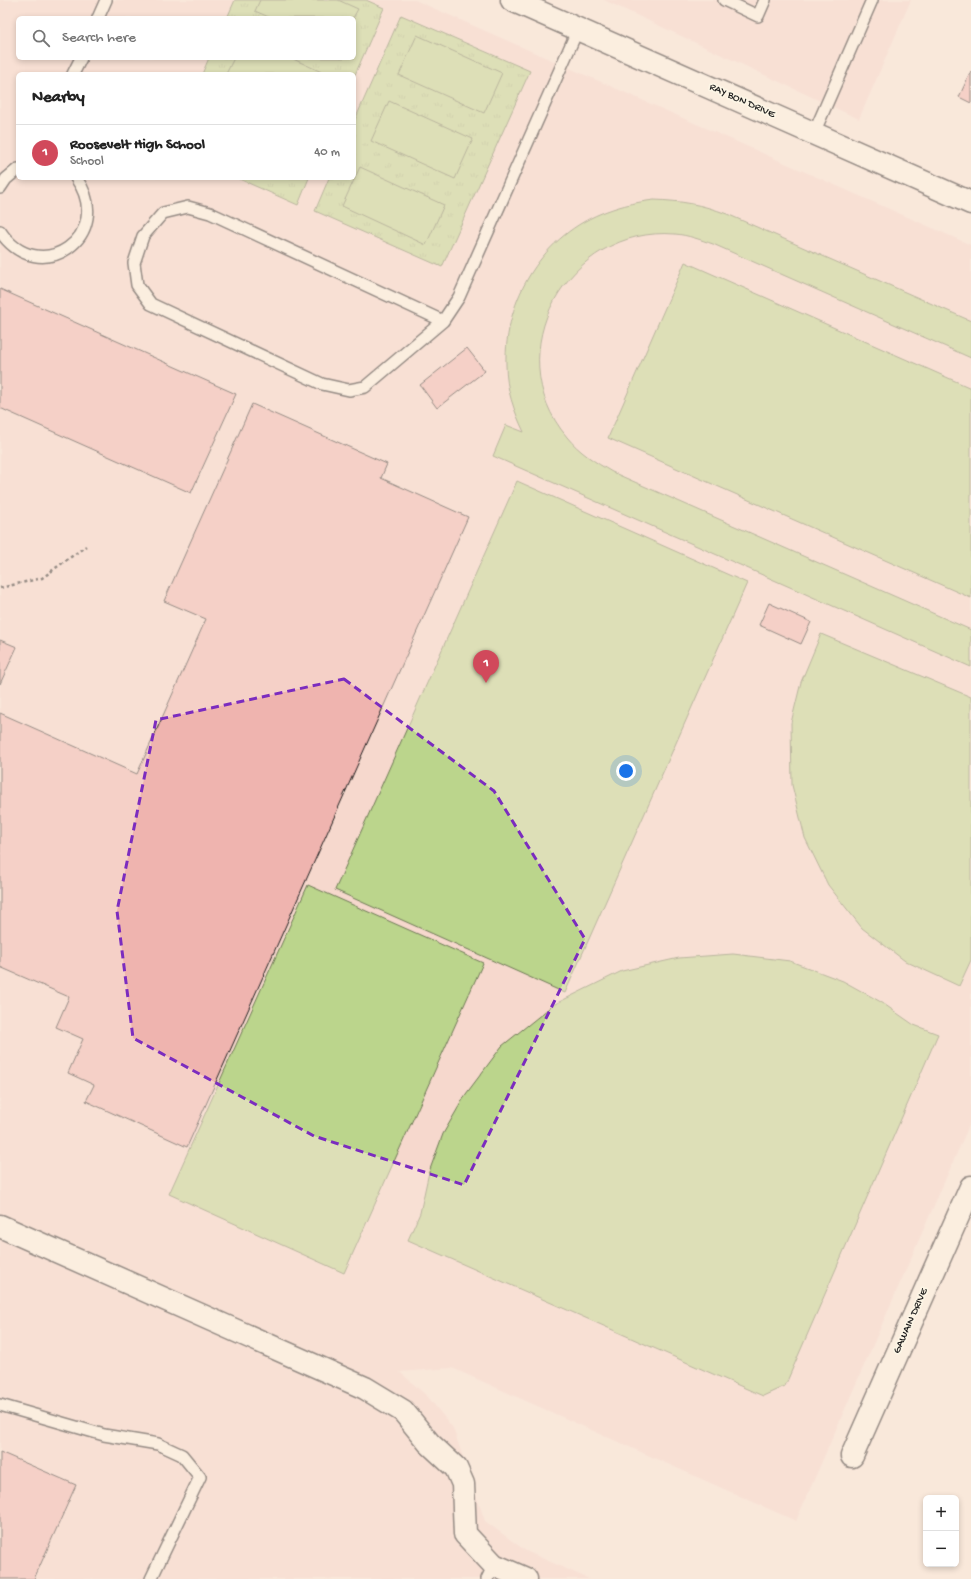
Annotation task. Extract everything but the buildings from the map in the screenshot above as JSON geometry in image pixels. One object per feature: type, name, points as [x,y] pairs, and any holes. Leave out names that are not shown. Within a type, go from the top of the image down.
[{"type":"street","name":"RAY BON DRIVE","points":[[512,0],[971,203]]},
{"type":"street","name":"GAWAIN DRIVE","points":[[852,1456],[971,1187]]},
{"type":"street","points":[[0,1226],[365,1388],[403,1411],[429,1443],[456,1468],[463,1484],[466,1534],[491,1572],[526,1579]]},
{"type":"lane","points":[[99,16],[106,0]]},
{"type":"lane","points":[[724,0],[758,16],[765,0]]},
{"type":"lane","points":[[814,133],[872,0]]},
{"type":"lane","points":[[442,321],[210,213],[188,207],[163,213],[143,236],[134,263],[137,285],[151,304],[322,384],[348,390],[365,388],[442,321],[459,297],[578,29]]},
{"type":"lane","points":[[75,72],[80,60]]},
{"type":"lane","points":[[0,188],[6,179],[16,171]]},
{"type":"lane","points":[[0,231],[6,241],[17,250],[29,255],[42,257],[55,255],[67,249],[81,234],[88,216],[88,202],[84,190],[77,180]]},
{"type":"lane","points":[[0,1406],[104,1435],[158,1444],[182,1455],[200,1477],[151,1579]]},
{"type":"path","points":[[0,588],[42,578],[86,546]]},
{"type":"highlighted area","points":[[344,679],[494,791],[585,939],[464,1185],[314,1136],[133,1038],[117,911],[156,720]]},
{"type":"shaded area","points":[[0,0],[415,0],[971,245],[971,1121],[796,1521],[452,1368],[400,1372],[428,1397],[453,1428],[485,1521],[526,1551],[589,1579],[0,1579]]},
{"type":"shaded area","points":[[604,0],[911,0],[859,119]]},
{"type":"green space","points":[[235,0],[366,0],[384,8],[356,72],[203,72],[208,60],[356,60],[356,16],[228,16]]},
{"type":"green space","points":[[260,0],[338,0],[358,9],[354,16],[266,16],[255,11]]},
{"type":"green space","points":[[401,15],[530,71],[442,267],[315,211],[328,180],[356,180],[356,117]]},
{"type":"green space","points":[[417,35],[502,73],[484,113],[399,75]]},
{"type":"green space","points":[[233,60],[295,60],[322,72],[227,72]]},
{"type":"green space","points":[[389,101],[473,139],[455,179],[371,141]]},
{"type":"green space","points":[[360,167],[444,205],[426,245],[342,206],[354,180],[356,180],[356,176]]},
{"type":"green space","points":[[242,180],[308,180],[298,205]]},
{"type":"green space","points":[[654,200],[691,204],[727,214],[971,321],[971,358],[713,244],[675,234],[637,237],[603,250],[575,272],[554,301],[542,333],[539,369],[547,404],[567,437],[582,452],[612,472],[971,630],[971,667],[493,456],[506,425],[524,432],[514,408],[507,383],[507,340],[512,316],[520,293],[532,272],[546,252],[564,235],[584,222],[619,207]]},
{"type":"green space","points":[[685,262],[971,388],[971,598],[608,438]]},
{"type":"green space","points":[[517,481],[747,583],[565,993],[335,890]]},
{"type":"green space","points":[[821,634],[971,697],[971,960],[959,986],[905,961],[862,928],[828,885],[805,838],[792,785],[791,723],[801,682]]},
{"type":"green space","points":[[308,885],[483,963],[344,1273],[169,1194]]},
{"type":"green space","points":[[733,954],[790,961],[843,981],[881,1002],[914,1025],[938,1034],[785,1386],[763,1396],[408,1240],[420,1213],[429,1172],[443,1134],[466,1094],[502,1046],[553,1005],[622,971],[679,958]]},
{"type":"place","name":"Roosevelt High School","points":[[486,683]]}]
